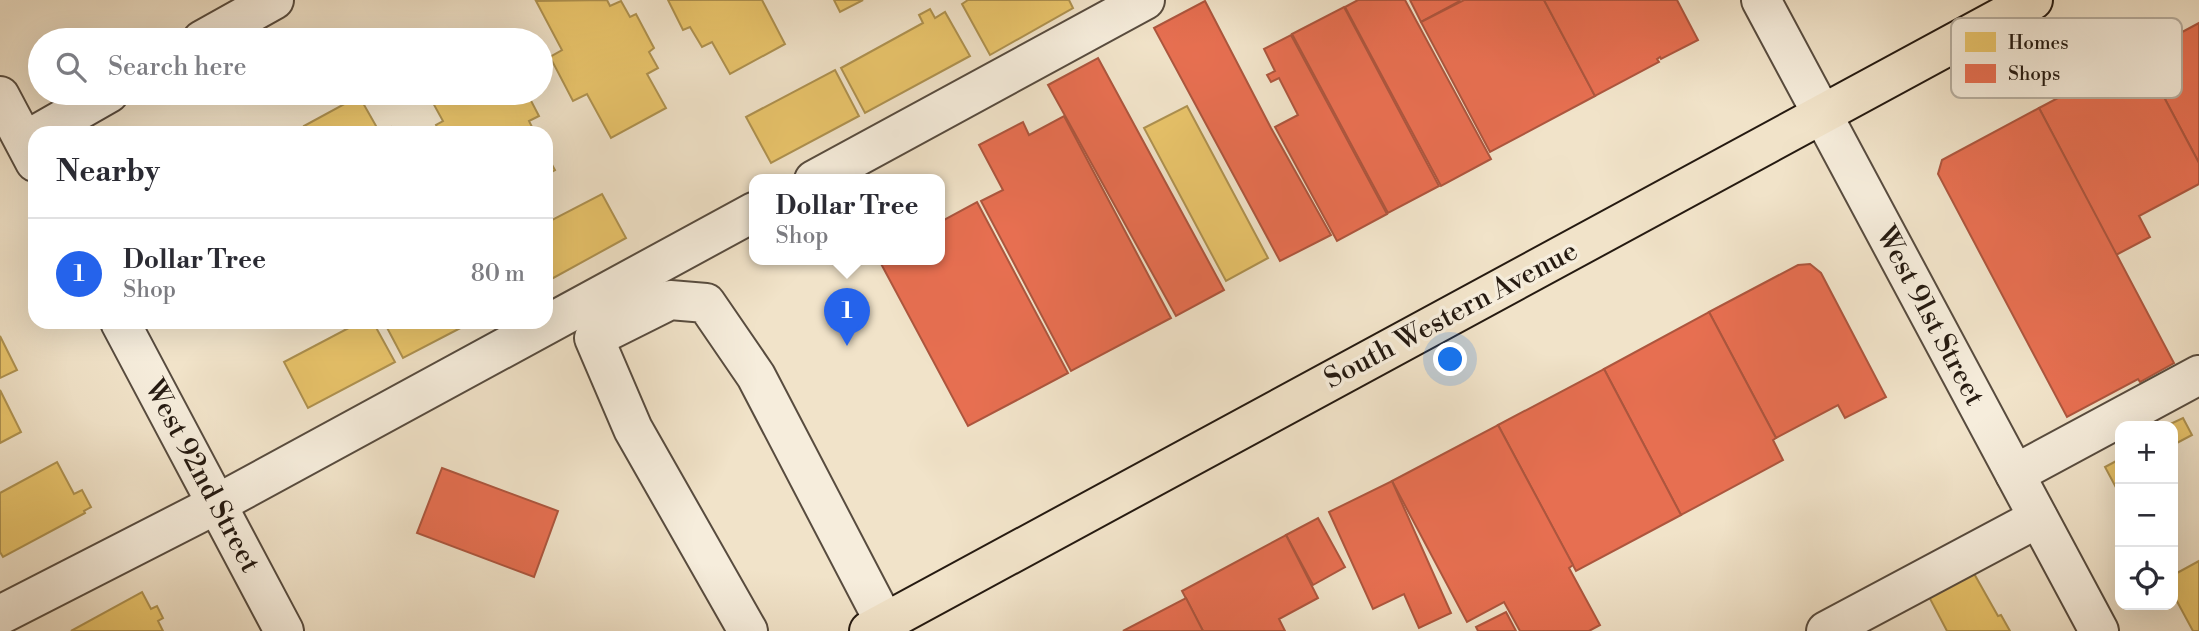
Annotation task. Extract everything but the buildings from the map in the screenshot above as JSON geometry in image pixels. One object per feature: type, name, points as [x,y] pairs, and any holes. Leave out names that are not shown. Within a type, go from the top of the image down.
[{"type":"main road","name":"South Western Avenue","points":[[2000,18],[2033,0]]},
{"type":"main road","name":"South Western Avenue","points":[[877,627],[1951,45]]},
{"type":"street","points":[[224,28],[274,0]]},
{"type":"street","points":[[825,174],[1145,0]]},
{"type":"street","name":"West 91st Street","points":[[1761,0],[2099,631]]},
{"type":"street","points":[[0,96],[27,146]]},
{"type":"street","points":[[58,126],[90,105]]},
{"type":"street","points":[[553,321],[749,215]]},
{"type":"street","points":[[748,631],[633,429],[594,338],[670,300],[706,303],[756,376],[877,627]]},
{"type":"street","name":"West 92nd Street","points":[[124,329],[284,631]]},
{"type":"street","points":[[0,615],[217,504],[539,329]]},
{"type":"street","points":[[2015,474],[2199,376]]},
{"type":"street","points":[[1826,631],[2038,518]]},
{"type":"place","name":"Dollar Tree","points":[[847,346]]}]
